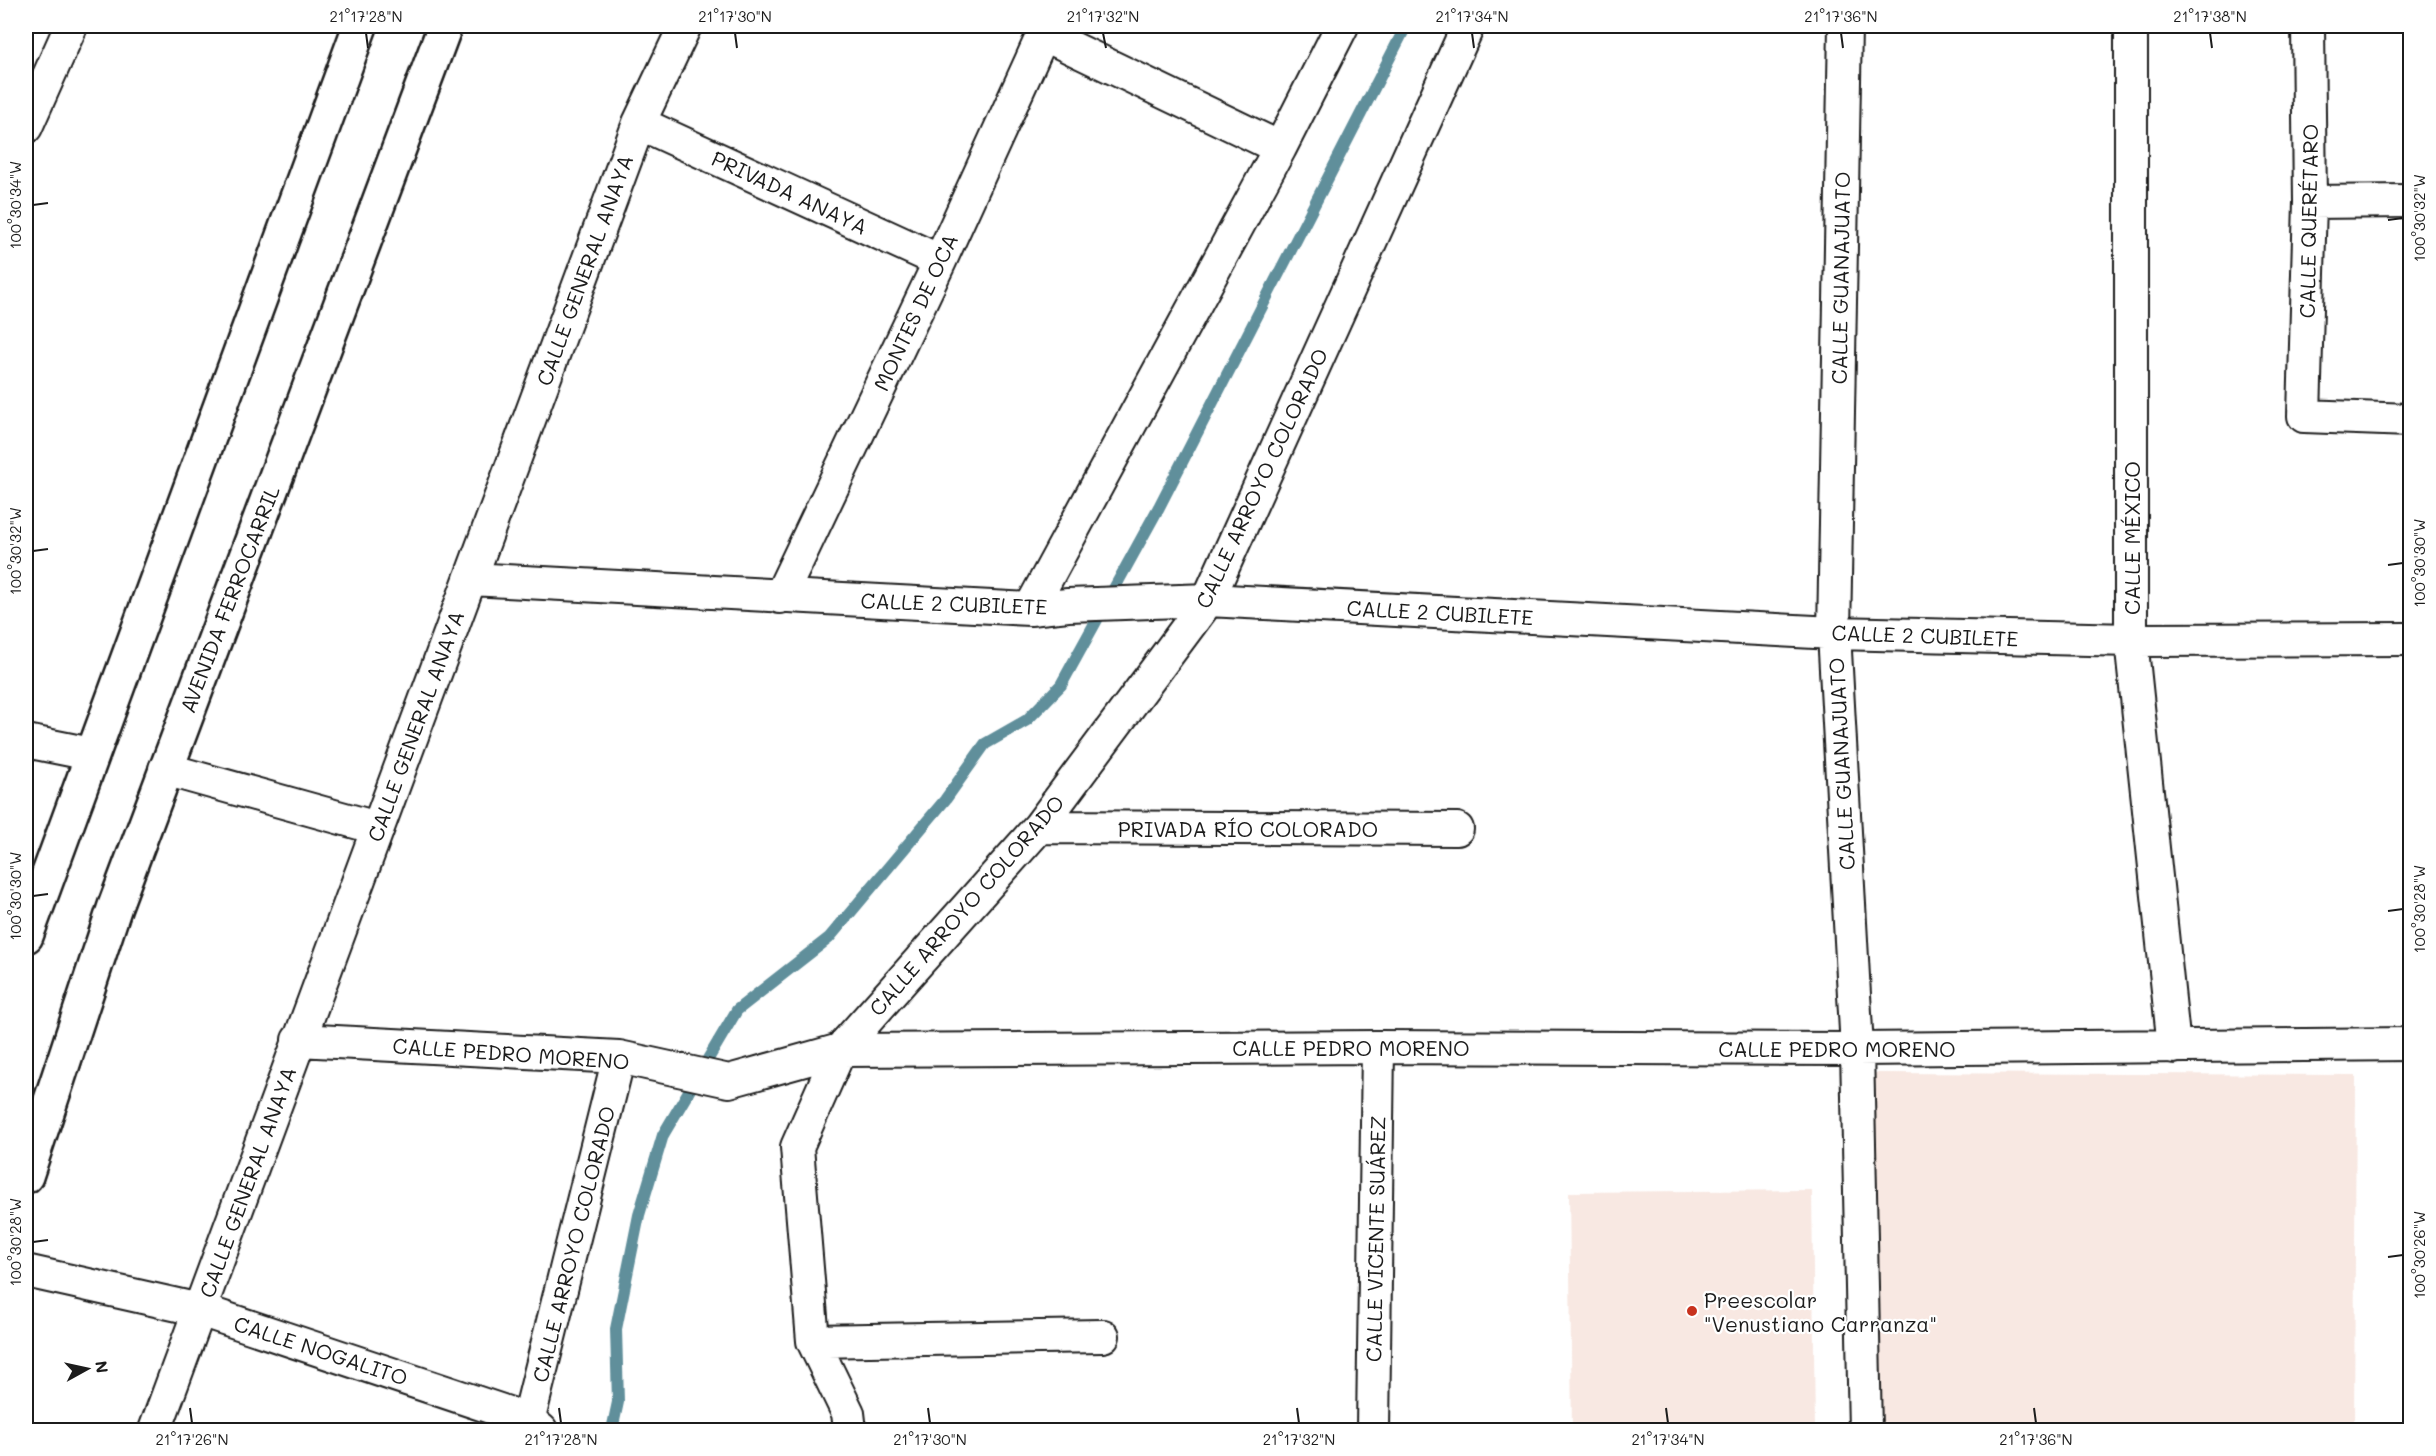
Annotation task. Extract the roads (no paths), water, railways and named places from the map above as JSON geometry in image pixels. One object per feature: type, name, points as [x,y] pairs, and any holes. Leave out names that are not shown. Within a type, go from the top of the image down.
[{"type":"street","points":[[26,936],[360,26]]},
{"type":"street","name":"AVENIDA FERROCARRIL","points":[[26,1176],[115,906],[445,26]]},
{"type":"street","name":"CALLE GENERAL ANAYA","points":[[154,1431],[639,123],[686,26]]},
{"type":"street","points":[[1030,609],[1280,148],[1342,26]]},
{"type":"street","name":"CALLE ARROYO COLORADO","points":[[813,1341],[796,1147],[840,1050],[1039,827],[1208,600],[1468,26]]},
{"type":"street","name":"CALLE GUANAJUATO","points":[[1845,26],[1834,633],[1857,1049],[1865,1431]]},
{"type":"street","name":"CALLE MÉXICO","points":[[2132,26],[2131,640],[2174,1047]]},
{"type":"street","name":"CALLE QUERÉTARO","points":[[2308,26],[2310,202],[2304,416],[2410,420]]},
{"type":"street","points":[[26,127],[61,28]]},
{"type":"street","points":[[1045,30],[1280,148]]},
{"type":"street","name":"MONTES DE OCA","points":[[780,597],[940,261],[1045,30]]},
{"type":"street","name":"PRIVADA ANAYA","points":[[639,123],[940,261]]},
{"type":"street","points":[[2310,202],[2410,201]]},
{"type":"street","name":"CALLE 2 CUBILETE","points":[[470,579],[1030,609],[1068,605],[1208,600],[1834,633],[2131,640],[2410,639]]},
{"type":"street","points":[[26,741],[91,754]]},
{"type":"street","points":[[165,769],[377,828]]},
{"type":"street","name":"PRIVADA RÍO COLORADO","points":[[1039,827],[1457,829]]},
{"type":"street","name":"CALLE PEDRO MORENO","points":[[298,1040],[619,1057],[729,1081],[840,1050],[1378,1047],[1857,1049],[2410,1044]]},
{"type":"street","name":"CALLE VICENTE SUÁREZ","points":[[1373,1431],[1378,1047]]},
{"type":"street","name":"CALLE ARROYO COLORADO","points":[[532,1427],[619,1057]]},
{"type":"street","name":"CALLE NOGALITO","points":[[26,1271],[200,1310],[532,1427]]},
{"type":"street","points":[[850,1431],[848,1413],[813,1341],[1103,1336]]},
{"type":"waterway","points":[[612,1430],[618,1402],[616,1329],[639,1215],[663,1135],[737,1010],[829,938],[945,800],[985,744],[1027,720],[1061,685],[1159,507],[1406,26]]},
{"type":"place","name":"Preescolar \"Venustiano Carranza\"","points":[[1692,1311]]}]
